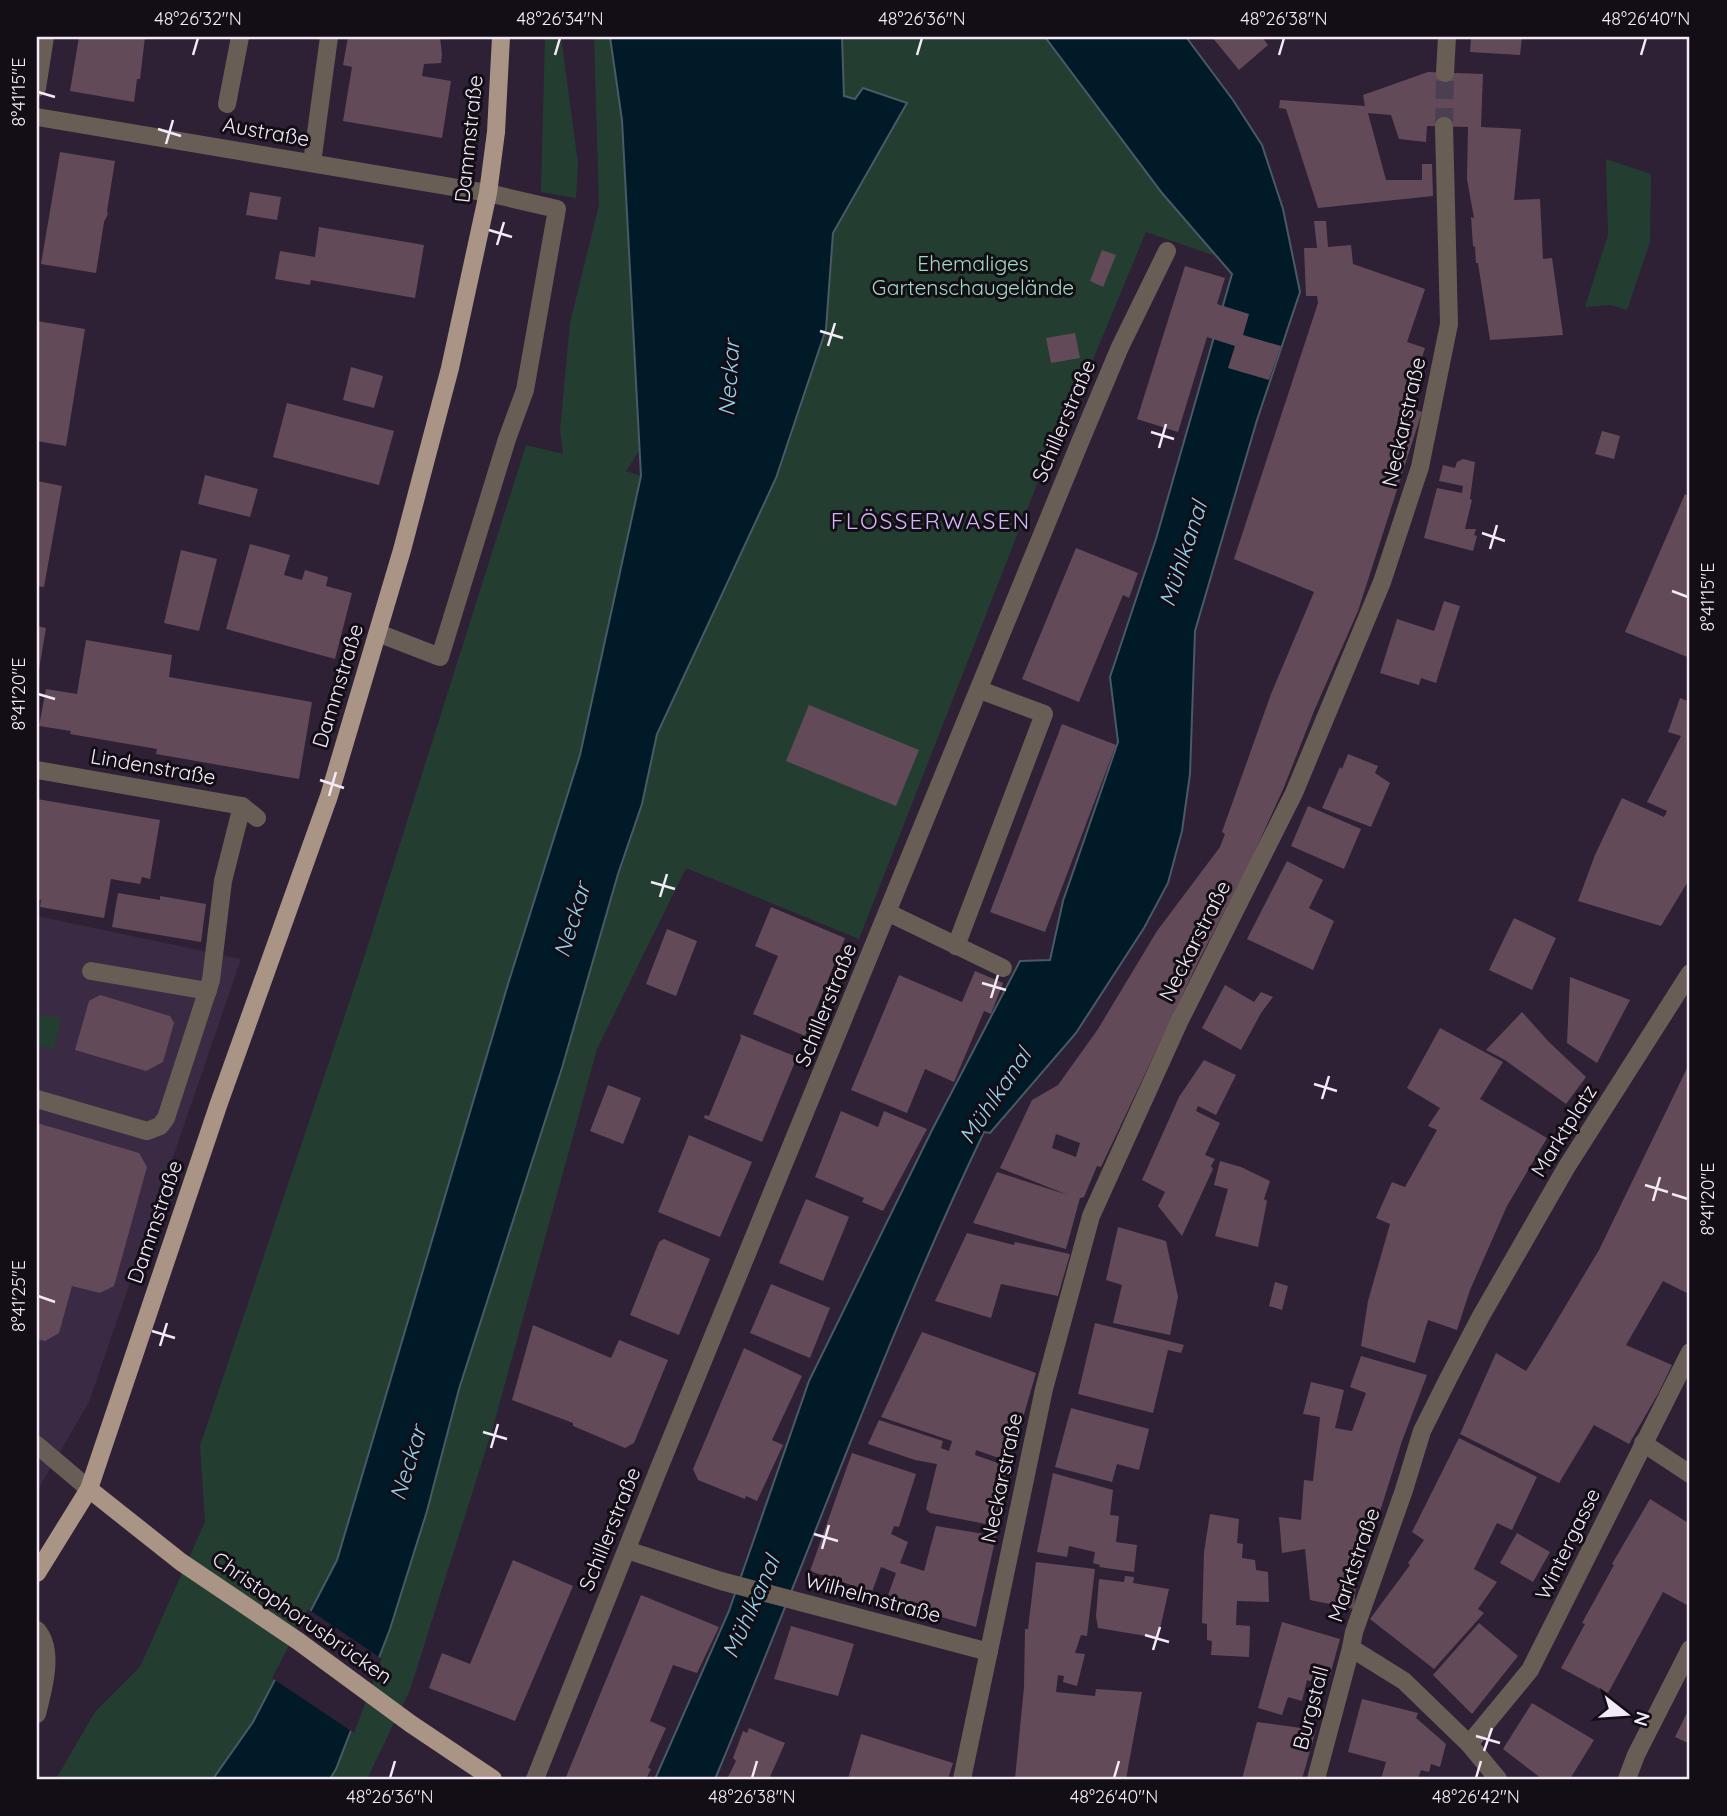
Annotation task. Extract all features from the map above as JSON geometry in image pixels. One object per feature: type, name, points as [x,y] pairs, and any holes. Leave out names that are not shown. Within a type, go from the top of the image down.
[{"type":"main road","name":"Dammstraße","points":[[37,1573],[89,1489],[219,1103],[329,796],[378,633],[450,368],[488,193],[496,132],[501,37]]},
{"type":"main road","name":"Christophorusbrücken","points":[[89,1489],[178,1560],[309,1648],[411,1724],[493,1779]]},
{"type":"street","points":[[37,88],[45,37]]},
{"type":"street","points":[[227,104],[240,37]]},
{"type":"street","points":[[312,163],[329,37]]},
{"type":"street","points":[[1445,73],[1447,37]]},
{"type":"street","name":"Austraße","points":[[37,117],[488,193],[558,209],[525,390],[507,439],[440,657],[378,633]]},
{"type":"street","name":"Neckarstraße","points":[[962,1779],[1044,1389],[1091,1216],[1180,1022],[1294,793],[1382,582],[1420,467],[1449,324],[1444,126]]},
{"type":"street","name":"Schillerstraße","points":[[535,1779],[1120,346],[1167,251]]},
{"type":"street","points":[[956,946],[1044,714],[980,690]]},
{"type":"street","name":"Lindenstraße","points":[[37,770],[242,806],[257,818]]},
{"type":"street","points":[[37,1099],[147,1131],[160,1126],[166,1118],[208,991],[223,881],[242,806]]},
{"type":"street","points":[[888,913],[1003,968]]},
{"type":"street","points":[[91,971],[208,991]]},
{"type":"street","name":"Marktplatz","points":[[1481,1316],[1566,1168],[1690,973]]},
{"type":"street","name":"Marktstraße","points":[[1481,1316],[1422,1431],[1405,1490],[1350,1648],[1404,1681],[1469,1744],[1498,1779]]},
{"type":"street","name":"Wintergasse","points":[[1469,1744],[1530,1670],[1690,1352]]},
{"type":"street","points":[[1643,1443],[1690,1474]]},
{"type":"street","points":[[37,1445],[89,1489]]},
{"type":"street","name":"Wilhelmstraße","points":[[627,1550],[721,1581],[989,1652]]},
{"type":"street","points":[[37,1714],[45,1674],[46,1645],[40,1634]]},
{"type":"street","name":"Burgstall","points":[[1316,1779],[1350,1648]]},
{"type":"street","points":[[1627,1779],[1636,1755],[1690,1649]]},
{"type":"shaded area","points":[[37,916],[241,959],[89,1402],[37,1491]]},
{"type":"green space","points":[[545,37],[561,37],[578,163],[576,198],[541,192]]},
{"type":"green space","name":"Ehemaliges Gartenschaugelände","points":[[594,37],[610,37],[622,120],[640,449],[626,471],[641,476],[580,755],[566,799],[642,803],[657,734],[776,478],[826,329],[832,233],[906,103],[844,96],[842,37],[1045,37],[1162,193],[1216,256],[1146,232],[1089,369],[1057,433],[859,939],[686,868],[597,1049],[493,1427],[410,1690],[367,1779],[56,1779],[95,1712],[140,1667],[205,1522],[200,1446],[362,964],[526,445],[563,454],[560,430],[570,323],[599,205]]},
{"type":"green space","points":[[1606,159],[1651,174],[1650,242],[1627,310],[1611,305],[1585,307],[1608,235]]},
{"type":"green space","points":[[37,1014],[61,1018],[54,1049],[37,1045]]},
{"type":"water","name":"Neckar","points":[[610,37],[842,37],[844,96],[855,99],[863,88],[907,103],[833,233],[826,329],[776,478],[657,734],[642,804],[618,874],[562,1068],[459,1389],[427,1511],[390,1629],[336,1769],[330,1779],[213,1779],[253,1722],[337,1560],[508,984],[580,755],[641,476],[622,120]]},
{"type":"water","name":"Mühlkanal","points":[[1045,37],[1186,37],[1233,100],[1262,145],[1283,209],[1300,292],[1257,420],[1195,631],[1190,774],[1182,831],[1168,883],[1144,928],[1076,1033],[990,1133],[984,1132],[878,1373],[715,1779],[655,1779],[729,1611],[809,1381],[932,1130],[1020,961],[1050,960],[1063,901],[1118,742],[1110,677],[1156,539],[1232,274],[1162,193]]},
{"type":"pier","points":[[308,1609],[382,1659],[354,1733],[272,1678]]},
{"type":"building","points":[[79,37],[145,37],[134,102],[70,91]]},
{"type":"building","points":[[348,37],[440,37],[441,63],[424,64],[422,76],[451,81],[442,138],[343,121],[352,67],[343,65]]},
{"type":"building","points":[[1212,37],[1262,37],[1268,45],[1239,70]]},
{"type":"building","points":[[1471,37],[1522,37],[1520,55],[1470,52]]},
{"type":"building","points":[[1428,72],[1483,74],[1481,127],[1521,129],[1514,200],[1540,199],[1543,259],[1552,258],[1563,335],[1490,340],[1473,246],[1471,217],[1474,218],[1467,179],[1468,127],[1427,126],[1426,142],[1399,139],[1391,115],[1368,113],[1386,180],[1422,180],[1422,164],[1432,164],[1433,196],[1318,208],[1286,109],[1279,108],[1280,100],[1365,106],[1363,95]]},
{"type":"building","points":[[60,152],[115,161],[96,273],[41,264]]},
{"type":"building","points":[[250,192],[281,197],[277,220],[246,215]]},
{"type":"building","points":[[1314,221],[1326,221],[1328,247],[1351,245],[1353,264],[1425,289],[1407,342],[1425,348],[1406,406],[1422,412],[1358,611],[1251,860],[1198,962],[1101,1167],[1097,1166],[1084,1197],[1080,1198],[1066,1249],[973,1223],[997,1172],[1068,1195],[1000,1168],[1032,1100],[1058,1085],[1098,1029],[1157,931],[1220,847],[1225,834],[1222,832],[1271,694],[1314,592],[1234,559],[1318,303],[1317,296],[1306,296],[1304,248],[1317,248]],"holes":[[[1056,1134],[1080,1143],[1076,1157],[1052,1148]]]},
{"type":"building","points":[[319,227],[424,245],[415,298],[311,280],[310,285],[275,279],[280,251],[315,257]]},
{"type":"building","points":[[1102,250],[1116,255],[1103,287],[1090,281]]},
{"type":"building","points":[[1185,266],[1225,278],[1217,304],[1249,314],[1243,335],[1281,346],[1269,380],[1228,368],[1235,346],[1207,337],[1178,432],[1137,419]]},
{"type":"building","points":[[37,321],[85,329],[66,446],[37,441]]},
{"type":"building","points":[[1075,333],[1080,358],[1051,363],[1046,338]]},
{"type":"building","points":[[351,367],[383,376],[374,408],[343,400]]},
{"type":"building","points":[[287,403],[394,431],[379,485],[273,457]]},
{"type":"building","points":[[1602,431],[1620,436],[1614,459],[1595,454]]},
{"type":"building","points":[[1463,459],[1475,462],[1472,500],[1465,529],[1476,529],[1473,551],[1424,538],[1437,488],[1462,493],[1463,486],[1439,481],[1443,465],[1455,468],[1457,462]]},
{"type":"building","points":[[205,475],[258,489],[250,517],[198,504]]},
{"type":"building","points":[[37,481],[62,486],[44,587],[37,586]]},
{"type":"building","points":[[1685,494],[1690,497],[1690,658],[1625,632]]},
{"type":"building","points":[[250,544],[290,555],[284,575],[302,580],[305,570],[328,577],[326,586],[352,593],[335,659],[226,629]]},
{"type":"building","points":[[1076,548],[1138,573],[1129,598],[1123,595],[1079,702],[1022,679]]},
{"type":"building","points":[[181,550],[217,559],[199,631],[164,623]]},
{"type":"building","points":[[1444,601],[1460,606],[1436,683],[1421,678],[1419,685],[1380,673],[1397,619],[1434,631]]},
{"type":"building","points":[[37,626],[46,628],[38,675],[37,675]]},
{"type":"building","points":[[86,640],[172,655],[169,677],[312,702],[299,779],[156,754],[157,749],[39,726],[46,689],[77,694]]},
{"type":"building","points":[[1680,698],[1690,702],[1690,878],[1661,926],[1578,901],[1595,855],[1622,798],[1664,817],[1667,811],[1647,802],[1681,736],[1668,732]]},
{"type":"building","points":[[809,705],[919,750],[896,806],[786,761]]},
{"type":"building","points":[[1062,724],[1116,745],[1045,932],[990,912]]},
{"type":"building","points":[[1348,754],[1378,766],[1375,773],[1390,783],[1371,827],[1322,808]]},
{"type":"building","points":[[37,799],[160,820],[150,879],[142,877],[140,884],[111,879],[104,918],[40,907],[41,900],[37,900]]},
{"type":"building","points":[[1308,806],[1361,829],[1344,869],[1291,846]]},
{"type":"building","points":[[1287,861],[1323,880],[1309,908],[1334,921],[1313,970],[1247,939]]},
{"type":"building","points":[[118,893],[160,900],[160,896],[206,904],[201,942],[112,927]]},
{"type":"building","points":[[771,907],[845,938],[805,1036],[753,1014],[778,956],[755,946]]},
{"type":"building","points":[[1514,918],[1556,938],[1532,990],[1489,970]]},
{"type":"building","points":[[667,929],[697,941],[676,996],[646,984]]},
{"type":"building","points":[[975,971],[1003,983],[991,1014],[984,1011],[954,1082],[925,1069],[907,1113],[851,1090],[899,975],[962,1002]]},
{"type":"building","points":[[1570,977],[1630,1000],[1597,1063],[1567,1043]]},
{"type":"building","points":[[1225,985],[1254,1002],[1261,992],[1273,997],[1241,1050],[1202,1028]]},
{"type":"building","points":[[100,995],[170,1016],[174,1023],[163,1062],[146,1071],[75,1050],[89,1001]]},
{"type":"building","points":[[1522,1012],[1586,1077],[1566,1104],[1505,1060],[1486,1050]]},
{"type":"building","points":[[1440,1028],[1503,1062],[1480,1099],[1547,1138],[1507,1206],[1470,1290],[1457,1330],[1428,1320],[1415,1363],[1361,1346],[1368,1301],[1390,1224],[1376,1218],[1392,1182],[1405,1187],[1437,1130],[1428,1126],[1440,1108],[1407,1088]]},
{"type":"building","points":[[740,1034],[797,1057],[762,1142],[704,1118],[705,1115],[709,1116],[741,1038]]},
{"type":"building","points":[[1204,1060],[1236,1075],[1216,1115],[1198,1106],[1196,1111],[1220,1123],[1205,1155],[1215,1159],[1211,1166],[1213,1169],[1182,1236],[1158,1206],[1165,1192],[1142,1180],[1179,1097]]},
{"type":"building","points":[[1690,1062],[1690,1285],[1687,1293],[1663,1281],[1626,1345],[1672,1365],[1629,1444],[1594,1425],[1559,1483],[1460,1434],[1496,1353],[1526,1371],[1541,1347],[1599,1250]]},
{"type":"building","points":[[608,1085],[641,1098],[623,1144],[590,1131]]},
{"type":"building","points":[[841,1111],[878,1127],[884,1111],[927,1129],[883,1211],[862,1202],[864,1198],[815,1177]]},
{"type":"building","points":[[37,1123],[139,1153],[147,1167],[114,1286],[100,1293],[72,1286],[59,1333],[45,1341],[37,1339]]},
{"type":"building","points":[[689,1135],[752,1162],[720,1237],[658,1212]]},
{"type":"building","points":[[1220,1161],[1241,1167],[1270,1181],[1264,1199],[1267,1201],[1258,1247],[1215,1236],[1228,1189],[1214,1185]]},
{"type":"building","points":[[806,1199],[849,1217],[823,1281],[779,1263]]},
{"type":"building","points":[[1118,1227],[1166,1241],[1178,1297],[1170,1335],[1113,1323],[1122,1285],[1106,1280]]},
{"type":"building","points":[[967,1233],[1014,1245],[1015,1242],[1070,1254],[1058,1296],[1001,1284],[991,1318],[935,1301]]},
{"type":"building","points":[[664,1239],[710,1259],[679,1335],[630,1315],[659,1242]]},
{"type":"building","points":[[1275,1282],[1288,1286],[1282,1310],[1269,1306]]},
{"type":"building","points":[[771,1284],[830,1308],[810,1358],[750,1333]]},
{"type":"building","points":[[1095,1323],[1184,1345],[1181,1353],[1168,1350],[1153,1413],[1078,1394]]},
{"type":"building","points":[[533,1325],[611,1358],[619,1340],[668,1360],[634,1443],[625,1448],[573,1426],[573,1423],[512,1400]]},
{"type":"building","points":[[922,1332],[1036,1373],[1010,1462],[976,1450],[975,1455],[1009,1467],[996,1526],[930,1513],[926,1509],[937,1464],[915,1460],[868,1444],[879,1420],[943,1441],[941,1448],[949,1451],[952,1441],[881,1417]]},
{"type":"building","points":[[744,1348],[802,1376],[772,1440],[783,1445],[757,1501],[746,1496],[745,1499],[698,1480],[693,1469]]},
{"type":"building","points":[[1361,1356],[1427,1375],[1402,1441],[1374,1531],[1360,1528],[1354,1609],[1310,1600],[1305,1549],[1282,1553],[1279,1517],[1301,1520],[1304,1480],[1313,1481],[1320,1417],[1303,1414],[1311,1382],[1344,1390],[1335,1428],[1352,1431],[1366,1393],[1350,1387]]},
{"type":"building","points":[[1071,1408],[1149,1429],[1139,1470],[1117,1464],[1112,1482],[1055,1467]]},
{"type":"building","points":[[1459,1438],[1537,1477],[1512,1530],[1497,1523],[1474,1569],[1497,1582],[1478,1609],[1484,1613],[1434,1669],[1370,1619],[1410,1565],[1408,1563],[1424,1540],[1412,1532]]},
{"type":"building","points":[[852,1453],[916,1474],[899,1527],[894,1526],[891,1534],[908,1542],[900,1563],[924,1571],[936,1526],[996,1536],[976,1627],[886,1601],[896,1573],[881,1567],[872,1592],[810,1571]]},
{"type":"building","points":[[1053,1473],[1113,1490],[1110,1515],[1119,1516],[1116,1542],[1137,1545],[1134,1572],[1099,1567],[1100,1565],[1093,1563],[1095,1552],[1069,1546],[1067,1557],[1037,1552]]},
{"type":"building","points":[[1650,1499],[1690,1524],[1690,1601],[1687,1605],[1663,1592],[1608,1693],[1561,1668],[1614,1565],[1612,1564]]},
{"type":"building","points":[[1210,1514],[1239,1519],[1237,1543],[1243,1544],[1242,1558],[1255,1560],[1256,1570],[1268,1572],[1269,1602],[1237,1601],[1236,1625],[1250,1626],[1249,1657],[1211,1655],[1212,1641],[1207,1640],[1207,1624],[1202,1623],[1204,1552]]},
{"type":"building","points":[[1517,1533],[1550,1552],[1533,1582],[1500,1563]]},
{"type":"building","points":[[513,1560],[573,1586],[515,1721],[429,1688],[442,1653],[470,1664]]},
{"type":"building","points":[[1036,1562],[1095,1569],[1087,1636],[1081,1635],[1075,1653],[1085,1654],[1077,1686],[1063,1682],[1064,1676],[1058,1675],[1056,1692],[1095,1696],[1096,1689],[1142,1692],[1126,1779],[1015,1779],[1024,1687],[1025,1629],[1028,1629]]},
{"type":"building","points":[[1125,1576],[1134,1577],[1133,1583],[1169,1589],[1158,1638],[1098,1628],[1096,1616],[1099,1579],[1124,1582]]},
{"type":"building","points":[[641,1595],[719,1627],[697,1673],[673,1665],[650,1721],[666,1728],[648,1768],[651,1769],[646,1779],[569,1779],[566,1777]]},
{"type":"building","points":[[1282,1622],[1340,1639],[1327,1686],[1307,1680],[1302,1701],[1288,1697],[1282,1715],[1258,1708]]},
{"type":"building","points":[[1479,1623],[1518,1656],[1472,1714],[1433,1675]]},
{"type":"building","points":[[791,1626],[854,1644],[838,1696],[774,1679]]},
{"type":"building","points":[[1362,1699],[1418,1713],[1416,1718],[1446,1744],[1440,1767],[1431,1764],[1429,1772],[1421,1770],[1418,1779],[1381,1779],[1386,1762],[1348,1752]]},
{"type":"building","points":[[1532,1703],[1594,1740],[1570,1779],[1542,1779],[1503,1749]]},
{"type":"building","points":[[1690,1707],[1690,1744],[1675,1737]]},
{"type":"building","points":[[1257,1722],[1316,1730],[1302,1779],[1242,1779]]},
{"type":"building","points":[[749,1728],[785,1743],[769,1779],[727,1779],[736,1761],[733,1758],[743,1731],[747,1733]]},
{"type":"building","points":[[861,1734],[953,1763],[948,1779],[848,1779]]},
{"type":"tunnel","points":[[1444,126],[1445,73]]},
{"type":"district","name":"FLÖSSERWASEN","points":[[931,521]]}]
